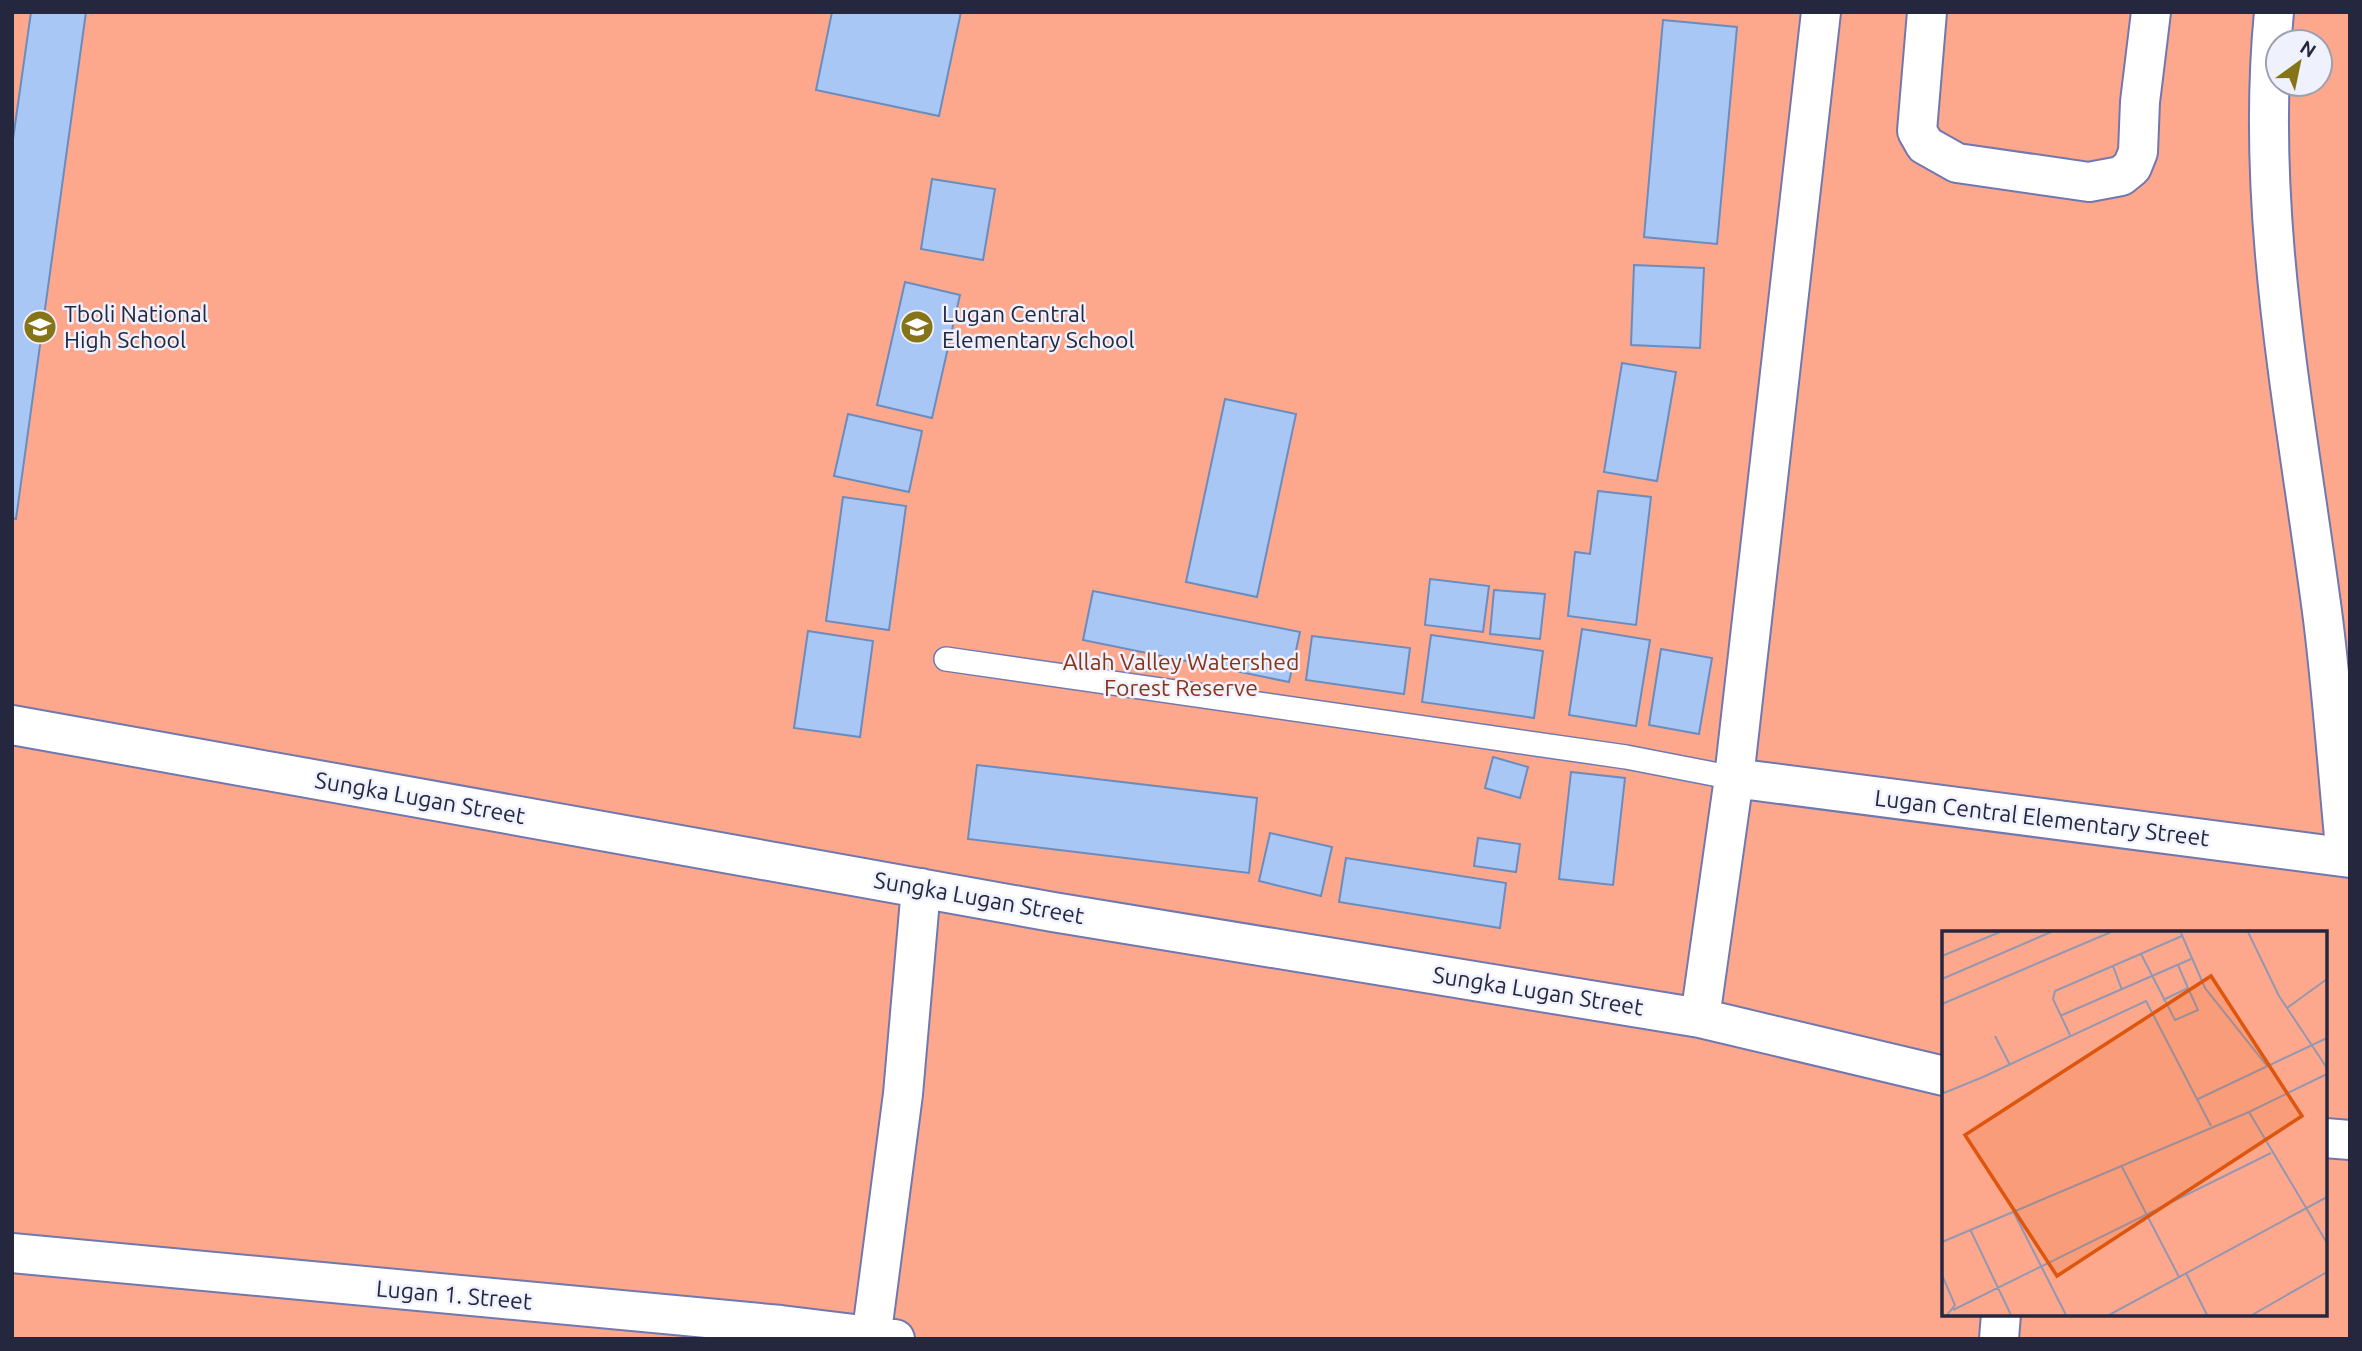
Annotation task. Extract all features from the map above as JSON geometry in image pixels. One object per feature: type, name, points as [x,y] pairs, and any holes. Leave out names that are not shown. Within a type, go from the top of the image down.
[{"type":"street","points":[[1700,1018],[1734,778],[1821,12]]},
{"type":"street","points":[[1927,12],[1917,131],[1925,145],[1957,163],[2089,182],[2121,176],[2132,167],[2138,152],[2140,102],[2151,12]]},
{"type":"street","points":[[2274,12],[2269,62],[2273,215],[2284,358],[2323,621],[2348,858]]},
{"type":"street","name":"Sungka Lugan Street","points":[[12,725],[921,888],[1700,1018],[1942,1076]]},
{"type":"street","name":"Lugan Central Elementary Street","points":[[1734,778],[2348,858]]},
{"type":"street","points":[[879,1338],[904,1094],[921,888]]},
{"type":"street","points":[[2327,1138],[2350,1140]]},
{"type":"street","name":"Lugan 1. Street","points":[[12,1253],[879,1338]]},
{"type":"street","points":[[1999,1339],[2001,1316]]},
{"type":"lane","points":[[946,659],[1612,755],[1734,778]]},
{"type":"green space","name":"Allah Valley Watershed Forest Reserve","points":[[12,12],[2350,12],[2350,1339],[12,1339]]},
{"type":"building","points":[[31,12],[86,12],[16,519],[12,518],[12,146]]},
{"type":"building","points":[[832,12],[961,12],[939,116],[816,90]]},
{"type":"building","points":[[1663,20],[1737,27],[1717,244],[1644,237]]},
{"type":"building","points":[[932,179],[995,189],[983,260],[921,249]]},
{"type":"building","points":[[1634,265],[1704,268],[1700,348],[1631,345]]},
{"type":"building","points":[[905,282],[960,295],[932,418],[877,405]]},
{"type":"building","points":[[1622,363],[1676,372],[1657,481],[1604,472]]},
{"type":"building","points":[[1225,399],[1296,414],[1257,597],[1186,582]]},
{"type":"building","points":[[848,414],[922,431],[909,492],[834,476]]},
{"type":"building","points":[[1598,491],[1651,497],[1636,625],[1568,616],[1575,552],[1590,554]]},
{"type":"building","points":[[843,497],[906,506],[889,630],[826,621]]},
{"type":"building","points":[[1430,579],[1489,586],[1483,632],[1425,625]]},
{"type":"building","points":[[1494,590],[1545,594],[1540,639],[1490,634]]},
{"type":"building","points":[[1093,591],[1300,632],[1289,682],[1083,640]]},
{"type":"building","points":[[1582,629],[1650,640],[1636,726],[1569,715]]},
{"type":"building","points":[[808,631],[873,641],[860,737],[794,728]]},
{"type":"building","points":[[1431,635],[1543,651],[1534,718],[1422,702]]},
{"type":"building","points":[[1312,636],[1410,648],[1404,694],[1306,680]]},
{"type":"building","points":[[1661,649],[1712,658],[1699,734],[1649,725]]},
{"type":"building","points":[[1493,757],[1528,767],[1520,798],[1485,788]]},
{"type":"building","points":[[977,765],[1257,798],[1249,873],[968,839]]},
{"type":"building","points":[[1571,772],[1625,778],[1613,885],[1559,879]]},
{"type":"building","points":[[1270,833],[1332,847],[1321,896],[1259,881]]},
{"type":"building","points":[[1478,838],[1520,844],[1516,872],[1474,866]]},
{"type":"building","points":[[1346,858],[1506,883],[1500,928],[1339,902]]},
{"type":"place","name":"Tboli National High School","points":[[40,327]]},
{"type":"place","name":"Lugan Central Elementary School","points":[[917,327]]}]
